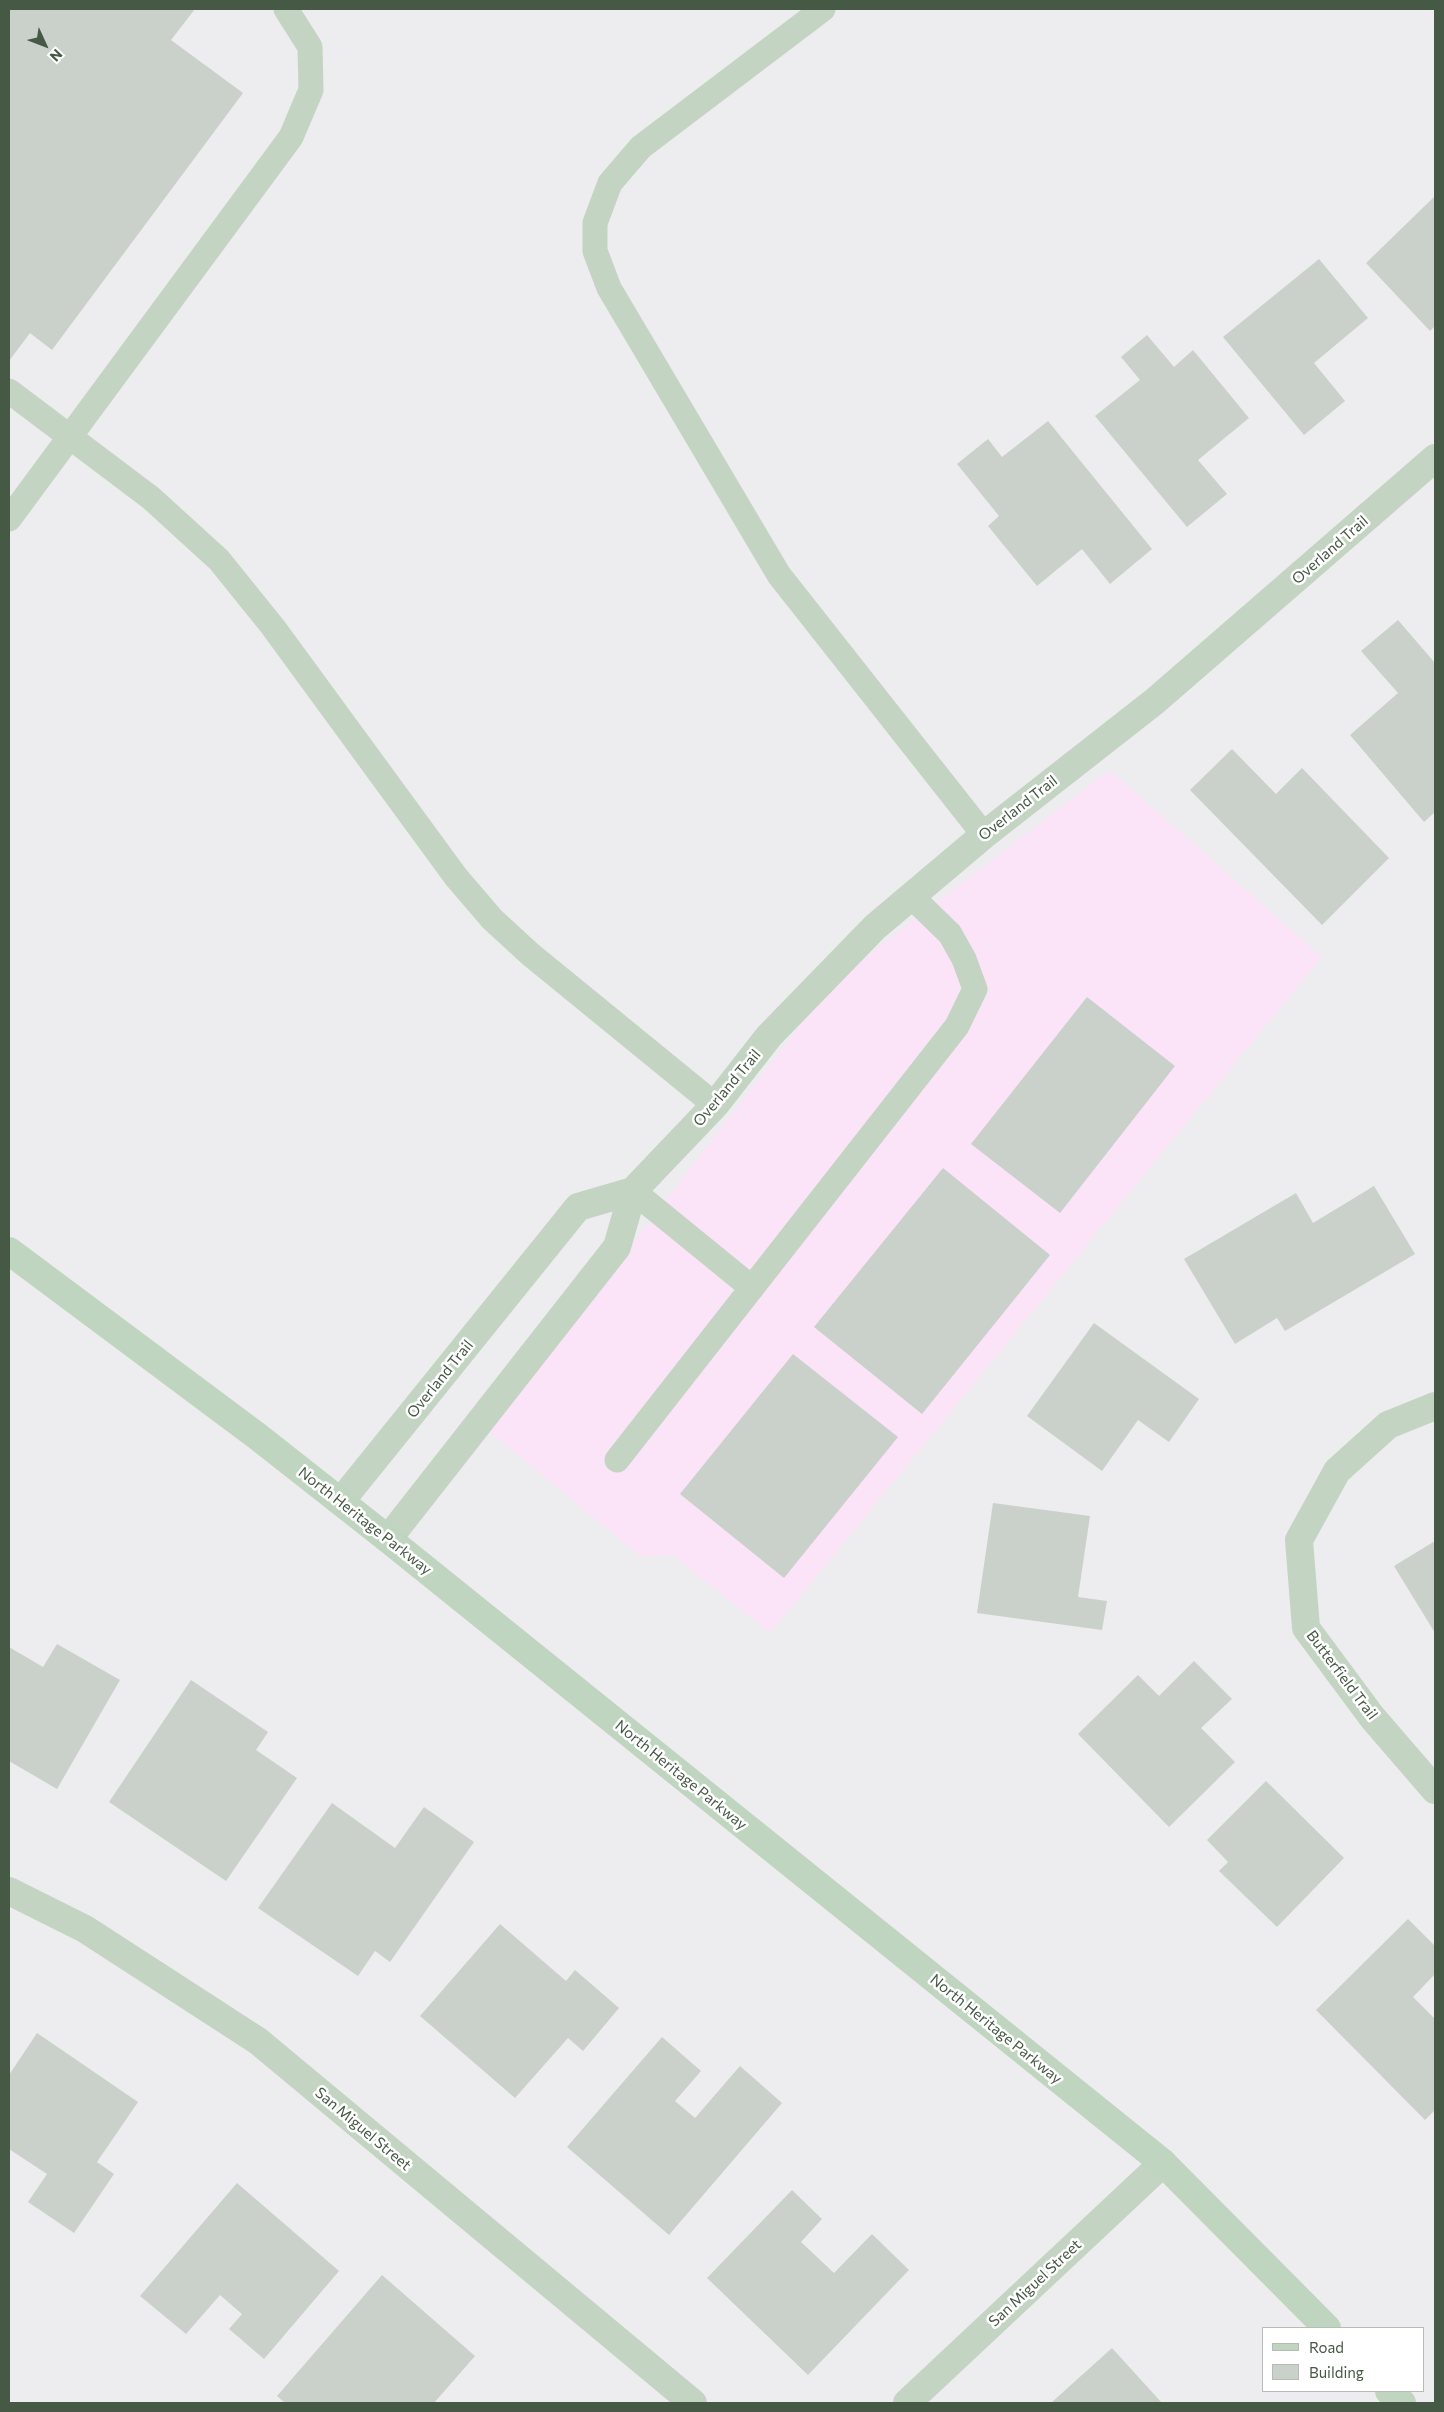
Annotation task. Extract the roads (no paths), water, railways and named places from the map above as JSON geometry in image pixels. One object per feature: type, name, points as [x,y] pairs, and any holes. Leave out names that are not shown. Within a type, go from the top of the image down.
[{"type":"main road","name":"North Heritage Parkway","points":[[9,1252],[341,1501],[1163,2163],[1326,2327]]},
{"type":"main road","points":[[1391,2392],[1402,2403]]},
{"type":"street","name":"Overland Trail","points":[[388,1539],[617,1248],[633,1191],[715,1105],[769,1036],[875,927],[984,835],[1155,701],[1435,458]]},
{"type":"street","name":"Overland Trail","points":[[341,1501],[578,1207],[633,1191]]},
{"type":"street","name":"Butterfield Trail","points":[[1435,1406],[1388,1425],[1337,1471],[1299,1540],[1306,1628],[1372,1716],[1435,1790]]},
{"type":"street","name":"San Miguel Street","points":[[9,1891],[85,1928],[258,2041],[693,2403]]},
{"type":"street","name":"San Miguel Street","points":[[907,2403],[1163,2163]]},
{"type":"lane","points":[[9,519],[291,137],[311,90],[310,47],[286,9]]},
{"type":"lane","points":[[823,9],[641,147],[610,183],[595,223],[595,252],[609,288],[779,575],[984,835]]},
{"type":"lane","points":[[9,391],[151,498],[219,560],[273,627],[456,877],[492,919],[530,954],[715,1105]]},
{"type":"lane","points":[[617,1460],[957,1026],[975,989],[964,959],[950,934],[911,896]]},
{"type":"lane","points":[[633,1191],[752,1288]]}]
